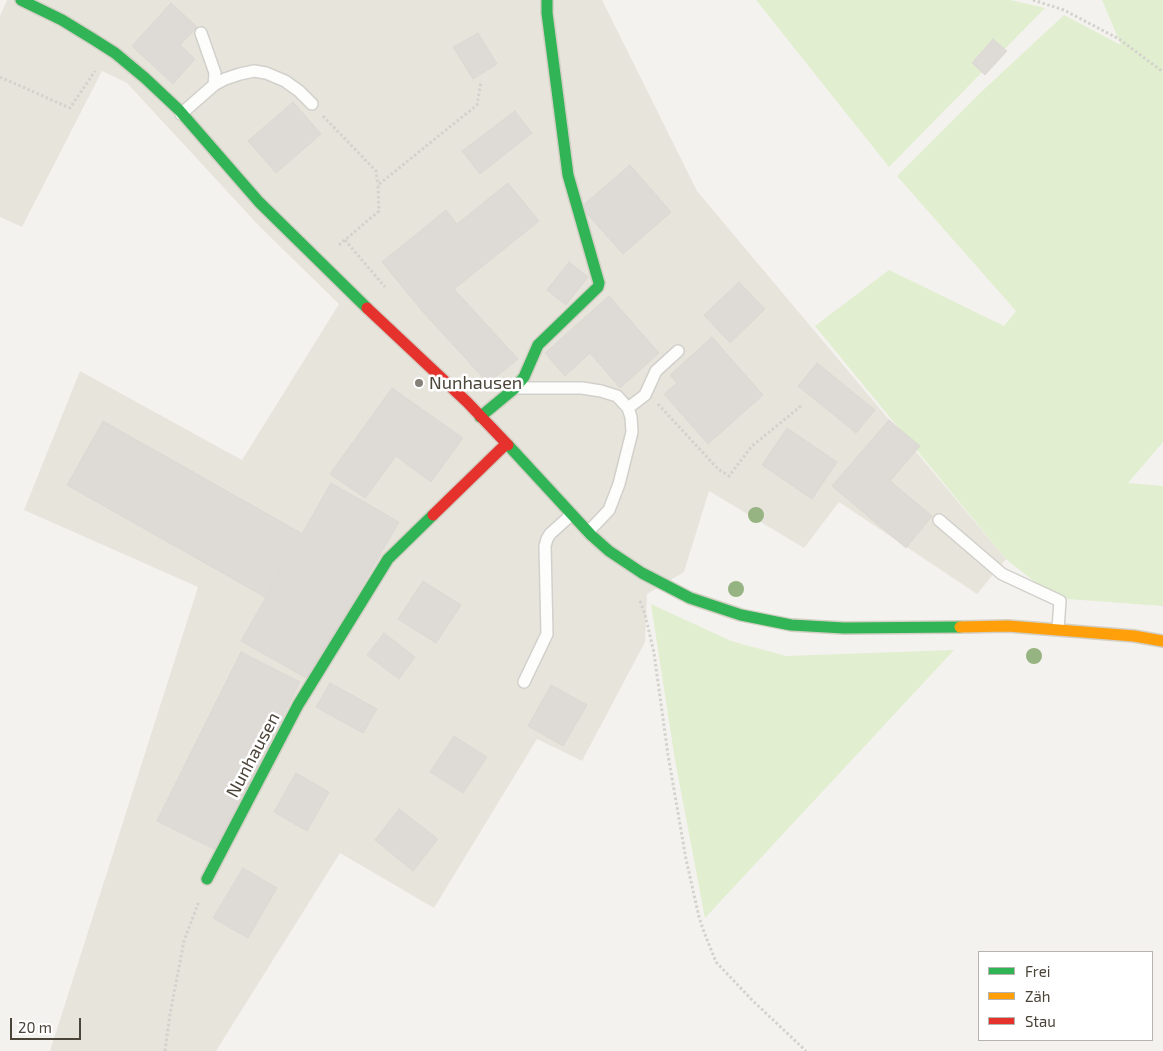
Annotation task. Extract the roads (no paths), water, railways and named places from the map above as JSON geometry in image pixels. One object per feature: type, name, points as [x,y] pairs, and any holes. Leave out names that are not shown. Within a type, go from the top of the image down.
[{"type":"main road","points":[[21,0],[62,20],[110,50],[145,78],[181,114],[260,202],[480,417],[588,532],[626,563],[668,587],[690,598],[713,606],[766,620],[791,624],[844,628],[1008,626],[1134,636],[1163,641]]},
{"type":"main road","points":[[480,417],[515,388],[524,377],[538,344],[599,283],[568,175],[547,13],[547,0]]},
{"type":"main road","name":"Nunhausen","points":[[208,879],[298,705],[388,559],[506,444]]},
{"type":"lane","points":[[201,33],[215,73],[214,85]]},
{"type":"lane","points":[[181,114],[214,85],[225,79],[254,71],[285,80],[312,104]]},
{"type":"lane","points":[[628,408],[646,395],[656,371],[678,351]]},
{"type":"lane","points":[[515,388],[582,388],[601,391],[617,396],[628,408],[632,432],[620,484],[609,510],[588,532]]},
{"type":"lane","points":[[524,682],[547,634],[547,540],[550,534],[571,515]]},
{"type":"lane","points":[[940,520],[1002,574],[1060,602],[1058,629]]},
{"type":"place","name":"Nunhausen","points":[[419,383]]}]
